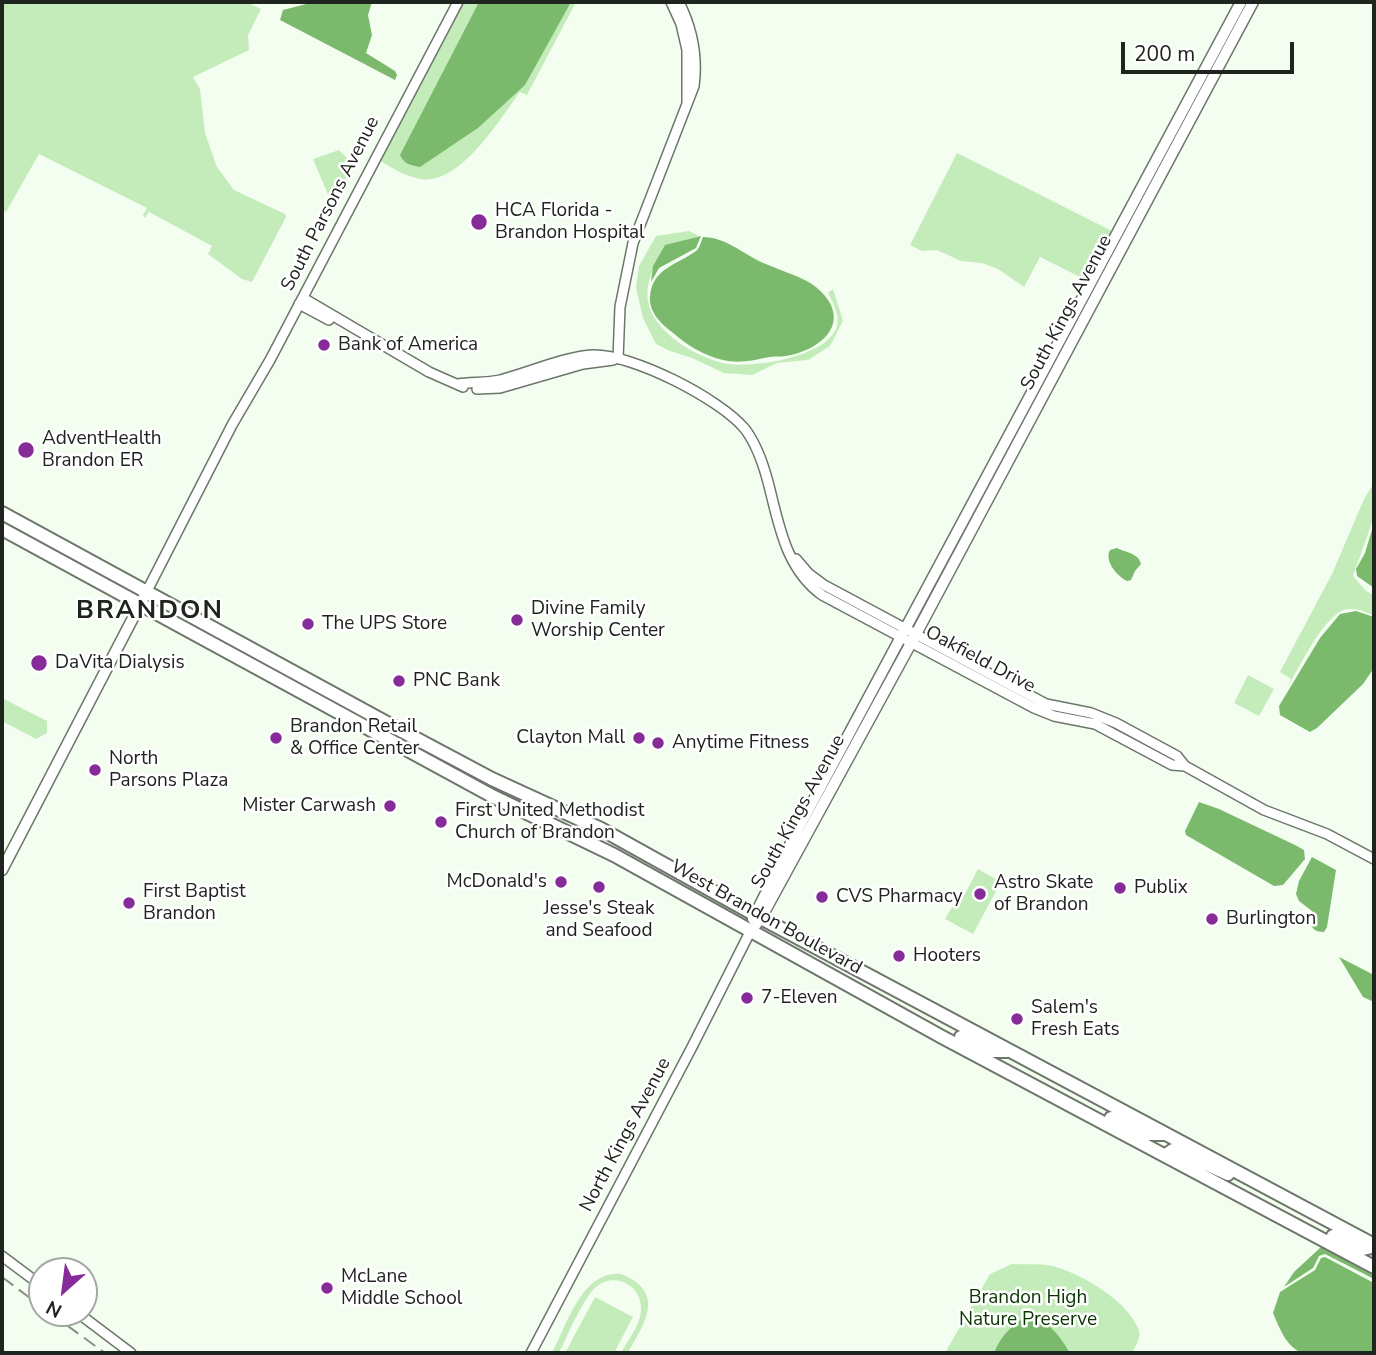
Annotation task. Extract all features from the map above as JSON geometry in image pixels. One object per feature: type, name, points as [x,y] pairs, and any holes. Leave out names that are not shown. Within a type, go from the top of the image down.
[{"type":"highway","points":[[2,513],[309,695],[312,692],[346,708]]},
{"type":"highway","points":[[2,529],[143,597]]},
{"type":"highway","name":"West Brandon Boulevard","points":[[143,597],[346,708],[494,796],[614,855],[942,1037],[1374,1267]]},
{"type":"highway","name":"West Brandon Boulevard","points":[[346,708],[389,724],[492,779],[601,828],[757,916],[1374,1244]]},
{"type":"highway","points":[[542,820],[549,815],[554,816],[591,833],[601,828]]},
{"type":"highway","points":[[942,1037],[951,1032],[993,1051],[1010,1051]]},
{"type":"highway","points":[[1043,1090],[1055,1075]]},
{"type":"highway","points":[[1083,1111],[1108,1117],[1146,1134],[1166,1134]]},
{"type":"highway","points":[[1167,1155],[1173,1150],[1178,1151],[1214,1169],[1266,1186]]},
{"type":"highway","points":[[1288,1220],[1299,1219],[1363,1249],[1374,1244]]},
{"type":"highway","points":[[1374,1261],[1374,1267]]},
{"type":"main road","name":"South Kings Avenue","points":[[750,932],[903,633],[1241,2]]},
{"type":"main road","name":"South Kings Avenue","points":[[757,916],[913,639],[1254,2]]},
{"type":"main road","points":[[935,597],[961,539],[960,526]]},
{"type":"main road","points":[[2,870],[143,597]]},
{"type":"street","name":"South Parsons Avenue","points":[[143,597],[458,2]]},
{"type":"street","points":[[671,2],[681,23],[687,50],[687,104]]},
{"type":"street","points":[[618,359],[622,292],[633,243],[692,95],[695,81],[695,54],[690,29],[679,2]]},
{"type":"street","name":"Oakfield Drive","points":[[301,301],[397,356],[442,379],[458,384],[486,383],[545,371],[588,356],[605,356],[650,369],[697,393],[727,411],[744,429],[758,450],[785,544],[796,568],[818,592],[903,633],[1040,711],[1095,724],[1172,765],[1185,766],[1264,810],[1327,834],[1374,859]]},
{"type":"street","name":"North Kings Avenue","points":[[531,1353],[750,932]]},
{"type":"street","points":[[2,1256],[28,1276]]},
{"type":"street","points":[[97,1327],[131,1353]]},
{"type":"green space","points":[[2,2],[246,2],[261,9],[248,35],[249,50],[193,77],[200,89],[205,133],[217,167],[234,190],[285,214],[286,217],[252,282],[242,279],[208,254],[212,246],[149,212],[145,218],[143,215],[147,208],[39,154],[6,212],[2,210]]},
{"type":"green space","points":[[457,2],[576,2],[527,95],[520,92],[490,133],[464,162],[435,178],[420,179],[402,173],[375,158]]},
{"type":"green space","points":[[339,150],[354,165],[331,202],[313,159]]},
{"type":"green space","points":[[957,153],[1114,232],[1088,281],[1040,257],[1024,287],[998,269],[982,263],[961,261],[937,250],[922,251],[910,245]]},
{"type":"green space","points":[[689,231],[699,236],[665,246],[648,287],[651,312],[666,332],[677,341],[700,355],[723,363],[767,363],[802,354],[829,339],[836,329],[837,315],[828,293],[833,289],[843,321],[830,346],[808,360],[777,363],[752,375],[724,373],[656,344],[643,318],[636,288],[639,266],[656,236]]},
{"type":"green space","points":[[1374,483],[1374,517],[1353,576],[1366,591],[1374,595],[1374,616],[1352,609],[1338,613],[1316,638],[1286,690],[1291,679],[1280,672],[1332,574],[1364,499]]},
{"type":"green space","points":[[1248,675],[1274,689],[1259,716],[1234,703]]},
{"type":"green space","points":[[2,698],[47,721],[47,733],[36,739],[2,721]]},
{"type":"green space","name":"Astro Skate of Brandon","points":[[978,869],[1001,882],[973,934],[945,919],[952,907],[957,909]]},
{"type":"green space","name":"Brandon High Nature Preserve","points":[[1012,1264],[1056,1267],[1103,1290],[1124,1308],[1138,1328],[1139,1337],[1132,1353],[945,1353],[990,1274]]},
{"type":"green space","points":[[621,1274],[635,1281],[648,1299],[645,1320],[628,1353],[621,1353],[639,1320],[640,1301],[632,1287],[611,1280],[603,1282],[591,1292],[559,1353],[552,1353],[570,1315],[586,1290],[607,1275]]},
{"type":"green space","points":[[595,1297],[633,1317],[614,1353],[565,1353]]},
{"type":"shaded area","points":[[314,2],[372,2],[368,15],[372,35],[366,53],[395,71],[395,80],[280,20],[283,10]]},
{"type":"shaded area","points":[[479,2],[571,2],[525,85],[478,128],[420,167],[408,164],[400,155]]},
{"type":"shaded area","points":[[701,236],[696,248],[659,268],[651,282],[653,266],[665,245]]},
{"type":"shaded area","points":[[703,237],[726,243],[761,262],[802,278],[816,288],[825,295],[831,305],[834,315],[830,331],[817,344],[800,353],[741,362],[715,358],[683,341],[656,317],[650,297],[660,273],[697,250]]},
{"type":"shaded area","points":[[1374,523],[1374,588],[1357,576],[1356,569],[1365,553]]},
{"type":"shaded area","points":[[1117,548],[1135,555],[1140,560],[1141,564],[1131,580],[1123,579],[1110,563],[1110,550]]},
{"type":"shaded area","points":[[1356,611],[1374,617],[1374,668],[1363,684],[1310,732],[1280,715],[1279,706],[1320,638],[1340,614]]},
{"type":"shaded area","points":[[1199,802],[1295,845],[1304,850],[1305,859],[1283,885],[1274,886],[1186,835],[1185,831]]},
{"type":"shaded area","points":[[1312,857],[1336,870],[1324,932],[1316,931],[1312,927],[1309,922],[1312,911],[1299,901],[1296,894],[1299,881]]},
{"type":"shaded area","points":[[1339,957],[1374,975],[1374,1002],[1363,997]]},
{"type":"shaded area","points":[[1321,1247],[1374,1276],[1374,1279],[1325,1254],[1319,1256],[1313,1268],[1284,1287],[1294,1272]]},
{"type":"shaded area","points":[[1325,1257],[1374,1283],[1374,1353],[1301,1353],[1287,1341],[1281,1330],[1273,1313],[1280,1292],[1315,1270],[1321,1258]]},
{"type":"shaded area","points":[[1025,1317],[1046,1324],[1070,1353],[994,1353],[1006,1332]]},
{"type":"railway","points":[[2,1277],[28,1296]]},
{"type":"railway","points":[[69,1327],[105,1353]]},
{"type":"place","name":"HCA Florida - Brandon Hospital","points":[[479,222]]},
{"type":"place","name":"Bank of America","points":[[324,345]]},
{"type":"place","name":"AdventHealth Brandon ER","points":[[26,450]]},
{"type":"place","name":"Divine Family Worship Center","points":[[517,620]]},
{"type":"place","name":"The UPS Store","points":[[308,624]]},
{"type":"place","name":"DaVita Dialysis","points":[[39,663]]},
{"type":"place","name":"PNC Bank","points":[[399,681]]},
{"type":"place","name":"Brandon Retail & Office Center","points":[[276,738]]},
{"type":"place","name":"Clayton Mall","points":[[639,738]]},
{"type":"place","name":"Anytime Fitness","points":[[658,743]]},
{"type":"place","name":"North Parsons Plaza","points":[[95,770]]},
{"type":"place","name":"Mister Carwash","points":[[390,806]]},
{"type":"place","name":"First United Methodist Church of Brandon","points":[[441,822]]},
{"type":"place","name":"McDonald's","points":[[561,882]]},
{"type":"place","name":"Jesse's Steak and Seafood","points":[[599,887]]},
{"type":"place","name":"Publix","points":[[1120,888]]},
{"type":"place","name":"Astro Skate of Brandon","points":[[980,894]]},
{"type":"place","name":"CVS Pharmacy","points":[[822,897]]},
{"type":"place","name":"First Baptist Brandon","points":[[129,903]]},
{"type":"place","name":"Burlington","points":[[1212,919]]},
{"type":"place","name":"Hooters","points":[[899,956]]},
{"type":"place","name":"7-Eleven","points":[[747,998]]},
{"type":"place","name":"Salem's Fresh Eats","points":[[1017,1019]]},
{"type":"place","name":"McLane Middle School","points":[[327,1288]]},
{"type":"district","name":"BRANDON","points":[[150,612]]}]
